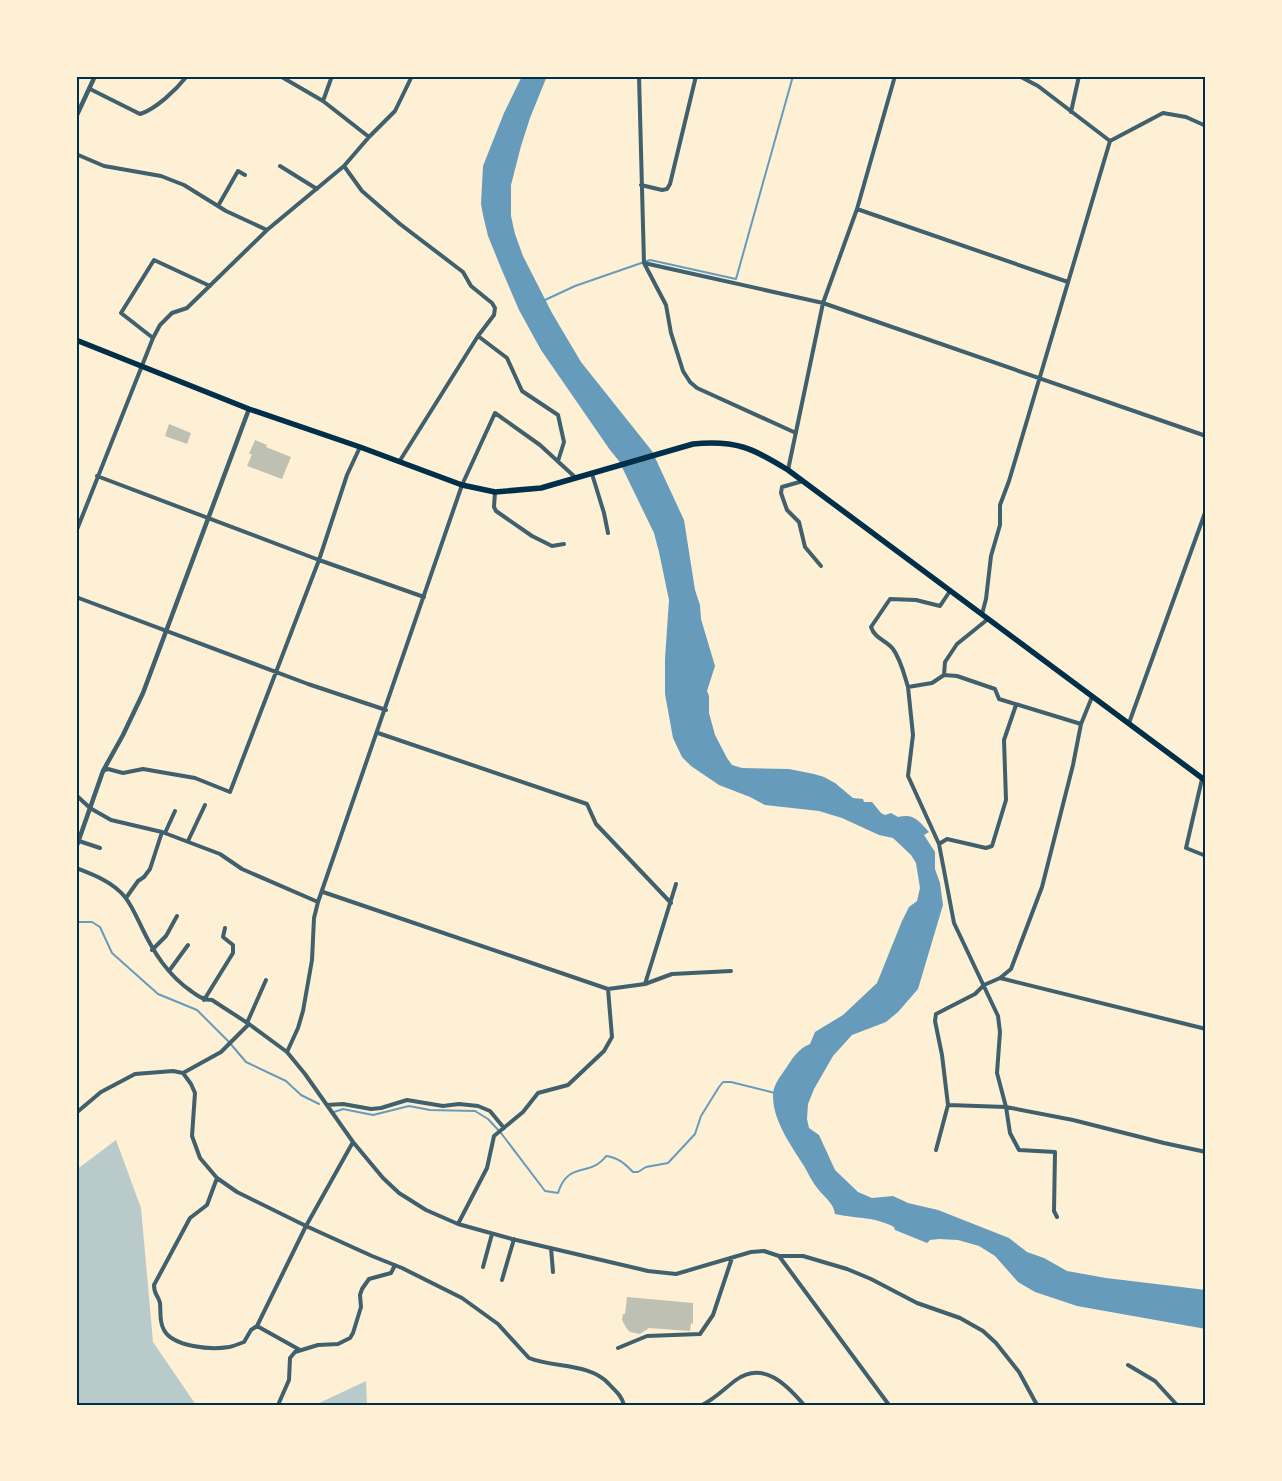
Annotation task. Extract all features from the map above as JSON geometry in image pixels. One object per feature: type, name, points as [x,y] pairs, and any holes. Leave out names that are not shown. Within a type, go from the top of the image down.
[{"type":"main road","points":[[76,340],[249,409],[360,447],[462,485],[495,492],[541,488],[693,444],[716,442],[734,444],[767,457],[788,470],[1204,780]]},
{"type":"street","points":[[76,117],[95,76]]},
{"type":"street","points":[[90,89],[140,114],[146,112],[176,90],[187,76]]},
{"type":"street","points":[[280,76],[323,102],[369,137]]},
{"type":"street","points":[[323,102],[332,76]]},
{"type":"street","points":[[76,532],[141,366],[160,325],[172,313],[188,308],[267,230],[344,166],[395,111],[412,76]]},
{"type":"street","points":[[639,76],[644,263],[666,305],[671,333],[684,371],[690,382],[697,388],[796,433]]},
{"type":"street","points":[[641,185],[662,190],[668,189],[696,76]]},
{"type":"street","points":[[788,470],[824,303],[857,209],[895,76]]},
{"type":"street","points":[[1019,76],[1038,86],[1110,141]]},
{"type":"street","points":[[1071,112],[1079,76]]},
{"type":"street","points":[[982,614],[986,599],[991,556],[1000,526],[1000,505],[1009,481],[1110,141],[1163,113],[1186,116],[1206,126]]},
{"type":"street","points":[[76,154],[104,166],[161,176],[184,185],[218,206],[267,230]]},
{"type":"street","points":[[280,166],[317,189]]},
{"type":"street","points":[[344,166],[362,191],[400,224],[463,272],[472,286],[492,303],[495,308],[494,315],[478,336],[399,462]]},
{"type":"street","points":[[218,206],[238,171],[245,175]]},
{"type":"street","points":[[857,209],[1068,282]]},
{"type":"street","points":[[153,338],[122,314],[154,260],[210,286]]},
{"type":"street","points":[[644,263],[824,303],[1206,436]]},
{"type":"street","points":[[478,336],[508,358],[522,391],[558,416],[564,442],[558,461]]},
{"type":"street","points":[[76,848],[102,771],[138,706],[249,409]]},
{"type":"street","points":[[286,1052],[298,1028],[303,1011],[312,960],[314,918],[318,902],[378,734],[462,485],[495,413],[540,445],[576,478]]},
{"type":"street","points":[[102,771],[108,769],[123,773],[143,769],[195,778],[230,792],[318,560],[347,476],[360,447]]},
{"type":"street","points":[[592,474],[608,533]]},
{"type":"street","points":[[97,476],[318,560],[424,597]]},
{"type":"street","points":[[803,481],[782,487],[781,493],[787,510],[799,522],[805,548],[821,566]]},
{"type":"street","points":[[495,492],[494,507],[496,511],[532,536],[552,546],[564,544]]},
{"type":"street","points":[[1129,723],[1206,510]]},
{"type":"street","points":[[950,591],[940,606],[916,600],[890,599],[871,627],[873,634],[892,648],[900,661],[908,687],[913,735],[908,776],[939,844],[954,923],[998,1016],[1000,1032],[997,1073],[1006,1107],[1010,1133],[1019,1150],[1055,1152],[1054,1211],[1057,1217]]},
{"type":"street","points":[[76,596],[166,632],[386,710]]},
{"type":"street","points":[[944,675],[946,662],[958,644],[988,619]]},
{"type":"street","points":[[908,687],[932,684],[944,675],[957,676],[995,689],[999,699],[1081,724]]},
{"type":"street","points":[[936,1150],[948,1105],[942,1056],[935,1021],[936,1014],[975,994],[984,985],[1000,978],[1011,969],[1042,887],[1073,765],[1081,724],[1092,697]]},
{"type":"street","points":[[939,844],[947,839],[986,848],[992,846],[1006,800],[1004,740],[1016,705]]},
{"type":"street","points":[[378,734],[587,804],[596,824],[671,903]]},
{"type":"street","points":[[1204,780],[1186,848],[1206,856]]},
{"type":"street","points":[[76,795],[90,808],[111,820],[163,833],[220,854],[242,869],[318,902]]},
{"type":"street","points":[[188,842],[205,805]]},
{"type":"street","points":[[126,898],[150,868],[163,833],[176,811]]},
{"type":"street","points":[[79,841],[100,848]]},
{"type":"street","points":[[76,868],[114,886],[126,898],[152,950],[169,972],[184,986],[204,1000],[212,1000],[286,1052],[305,1074],[353,1142],[383,1178],[400,1193],[426,1210],[458,1224],[492,1234],[648,1272],[676,1274],[751,1252],[764,1251],[779,1256],[803,1256],[847,1269],[917,1303],[960,1318],[983,1331],[996,1343],[1019,1372],[1036,1404]]},
{"type":"street","points":[[645,984],[676,884]]},
{"type":"street","points":[[323,892],[608,989],[645,984],[672,974],[731,971]]},
{"type":"street","points":[[152,950],[166,936],[177,916]]},
{"type":"street","points":[[204,1000],[233,953],[233,946],[223,937],[225,928]]},
{"type":"street","points":[[169,972],[188,945]]},
{"type":"street","points":[[1000,978],[1206,1029]]},
{"type":"street","points":[[76,1113],[102,1092],[134,1074],[183,1072],[221,1052],[248,1024],[266,980]]},
{"type":"street","points":[[458,1224],[487,1168],[494,1136],[523,1112],[538,1093],[568,1085],[604,1051],[612,1037],[608,989]]},
{"type":"street","points":[[183,1072],[195,1093],[192,1136],[200,1158],[217,1178],[237,1192],[306,1226],[395,1265],[462,1298],[498,1324],[529,1358],[567,1366],[604,1378],[622,1397],[624,1405]]},
{"type":"street","points":[[326,1105],[348,1104],[371,1109],[407,1100],[443,1106],[459,1104],[478,1106],[490,1111],[503,1129]]},
{"type":"street","points":[[948,1105],[1006,1107],[1072,1120],[1205,1152],[1206,1146]]},
{"type":"street","points":[[217,1178],[208,1205],[190,1218],[154,1285],[154,1293],[160,1301],[161,1323],[168,1337],[193,1347],[228,1347],[236,1345],[244,1342],[251,1330],[257,1326],[306,1226],[353,1142]]},
{"type":"street","points":[[483,1268],[492,1234]]},
{"type":"street","points":[[502,1280],[514,1240]]},
{"type":"street","points":[[551,1248],[553,1272]]},
{"type":"street","points":[[779,1256],[889,1405]]},
{"type":"street","points":[[618,1348],[647,1336],[700,1334],[713,1315],[732,1258]]},
{"type":"street","points":[[278,1405],[289,1380],[290,1358],[294,1352],[318,1345],[338,1344],[350,1338],[361,1307],[360,1295],[362,1289],[369,1279],[391,1273],[395,1265]]},
{"type":"street","points":[[257,1326],[300,1350]]},
{"type":"street","points":[[1128,1365],[1155,1380],[1177,1405]]},
{"type":"street","points":[[702,1405],[739,1378],[748,1373],[761,1372],[773,1376],[804,1405]]},
{"type":"shaded area","points":[[116,1140],[141,1208],[153,1342],[196,1405],[76,1405],[76,1170]]},
{"type":"shaded area","points":[[366,1381],[367,1405],[315,1405]]},
{"type":"water","points":[[522,76],[547,76],[530,118],[511,185],[511,216],[515,234],[523,256],[552,313],[581,362],[652,451],[684,520],[701,619],[715,666],[707,691],[709,696],[709,713],[715,735],[727,758],[732,765],[742,768],[789,769],[824,777],[835,783],[853,798],[863,799],[864,802],[872,802],[885,815],[891,813],[898,817],[908,816],[916,819],[929,832],[924,835],[935,852],[935,869],[940,883],[943,905],[918,989],[898,1012],[886,1022],[852,1035],[833,1056],[814,1089],[808,1104],[807,1119],[809,1128],[819,1135],[835,1170],[858,1192],[872,1198],[893,1196],[908,1203],[938,1210],[1009,1238],[1027,1252],[1044,1258],[1067,1271],[1106,1278],[1206,1290],[1206,1329],[1077,1306],[1035,1292],[1018,1282],[995,1256],[979,1246],[958,1240],[939,1239],[930,1240],[927,1243],[895,1230],[894,1227],[886,1223],[872,1219],[835,1214],[831,1203],[814,1183],[788,1141],[779,1124],[774,1105],[773,1092],[777,1082],[795,1055],[802,1048],[810,1044],[815,1032],[843,1015],[877,983],[902,921],[909,907],[917,901],[920,888],[916,863],[911,855],[893,838],[879,835],[842,818],[819,811],[765,805],[719,785],[691,766],[682,757],[673,738],[665,694],[669,600],[654,533],[619,461],[541,350],[519,310],[488,236],[483,215],[481,204],[483,166],[504,113]]},
{"type":"building","points":[[169,424],[191,433],[187,444],[165,436]]},
{"type":"building","points":[[255,440],[267,445],[266,447],[291,457],[282,479],[247,466],[252,454],[249,454]]},
{"type":"building","points":[[627,1297],[693,1303],[693,1324],[691,1323],[690,1331],[649,1328],[640,1334],[630,1332],[622,1320],[623,1314],[625,1314]]},
{"type":"waterway","points":[[545,300],[575,286],[650,260],[736,279],[793,76]]},
{"type":"waterway","points":[[76,922],[92,922],[100,927],[112,953],[158,994],[197,1010],[246,1062],[286,1081],[301,1095],[319,1104]]},
{"type":"waterway","points":[[334,1112],[343,1109],[373,1115],[409,1106],[430,1110],[475,1111],[488,1119],[501,1133],[545,1191],[558,1193],[567,1176],[600,1163],[606,1156],[621,1161],[633,1172],[638,1172],[646,1167],[668,1163],[695,1134],[701,1116],[723,1082],[731,1082],[775,1093]]}]
